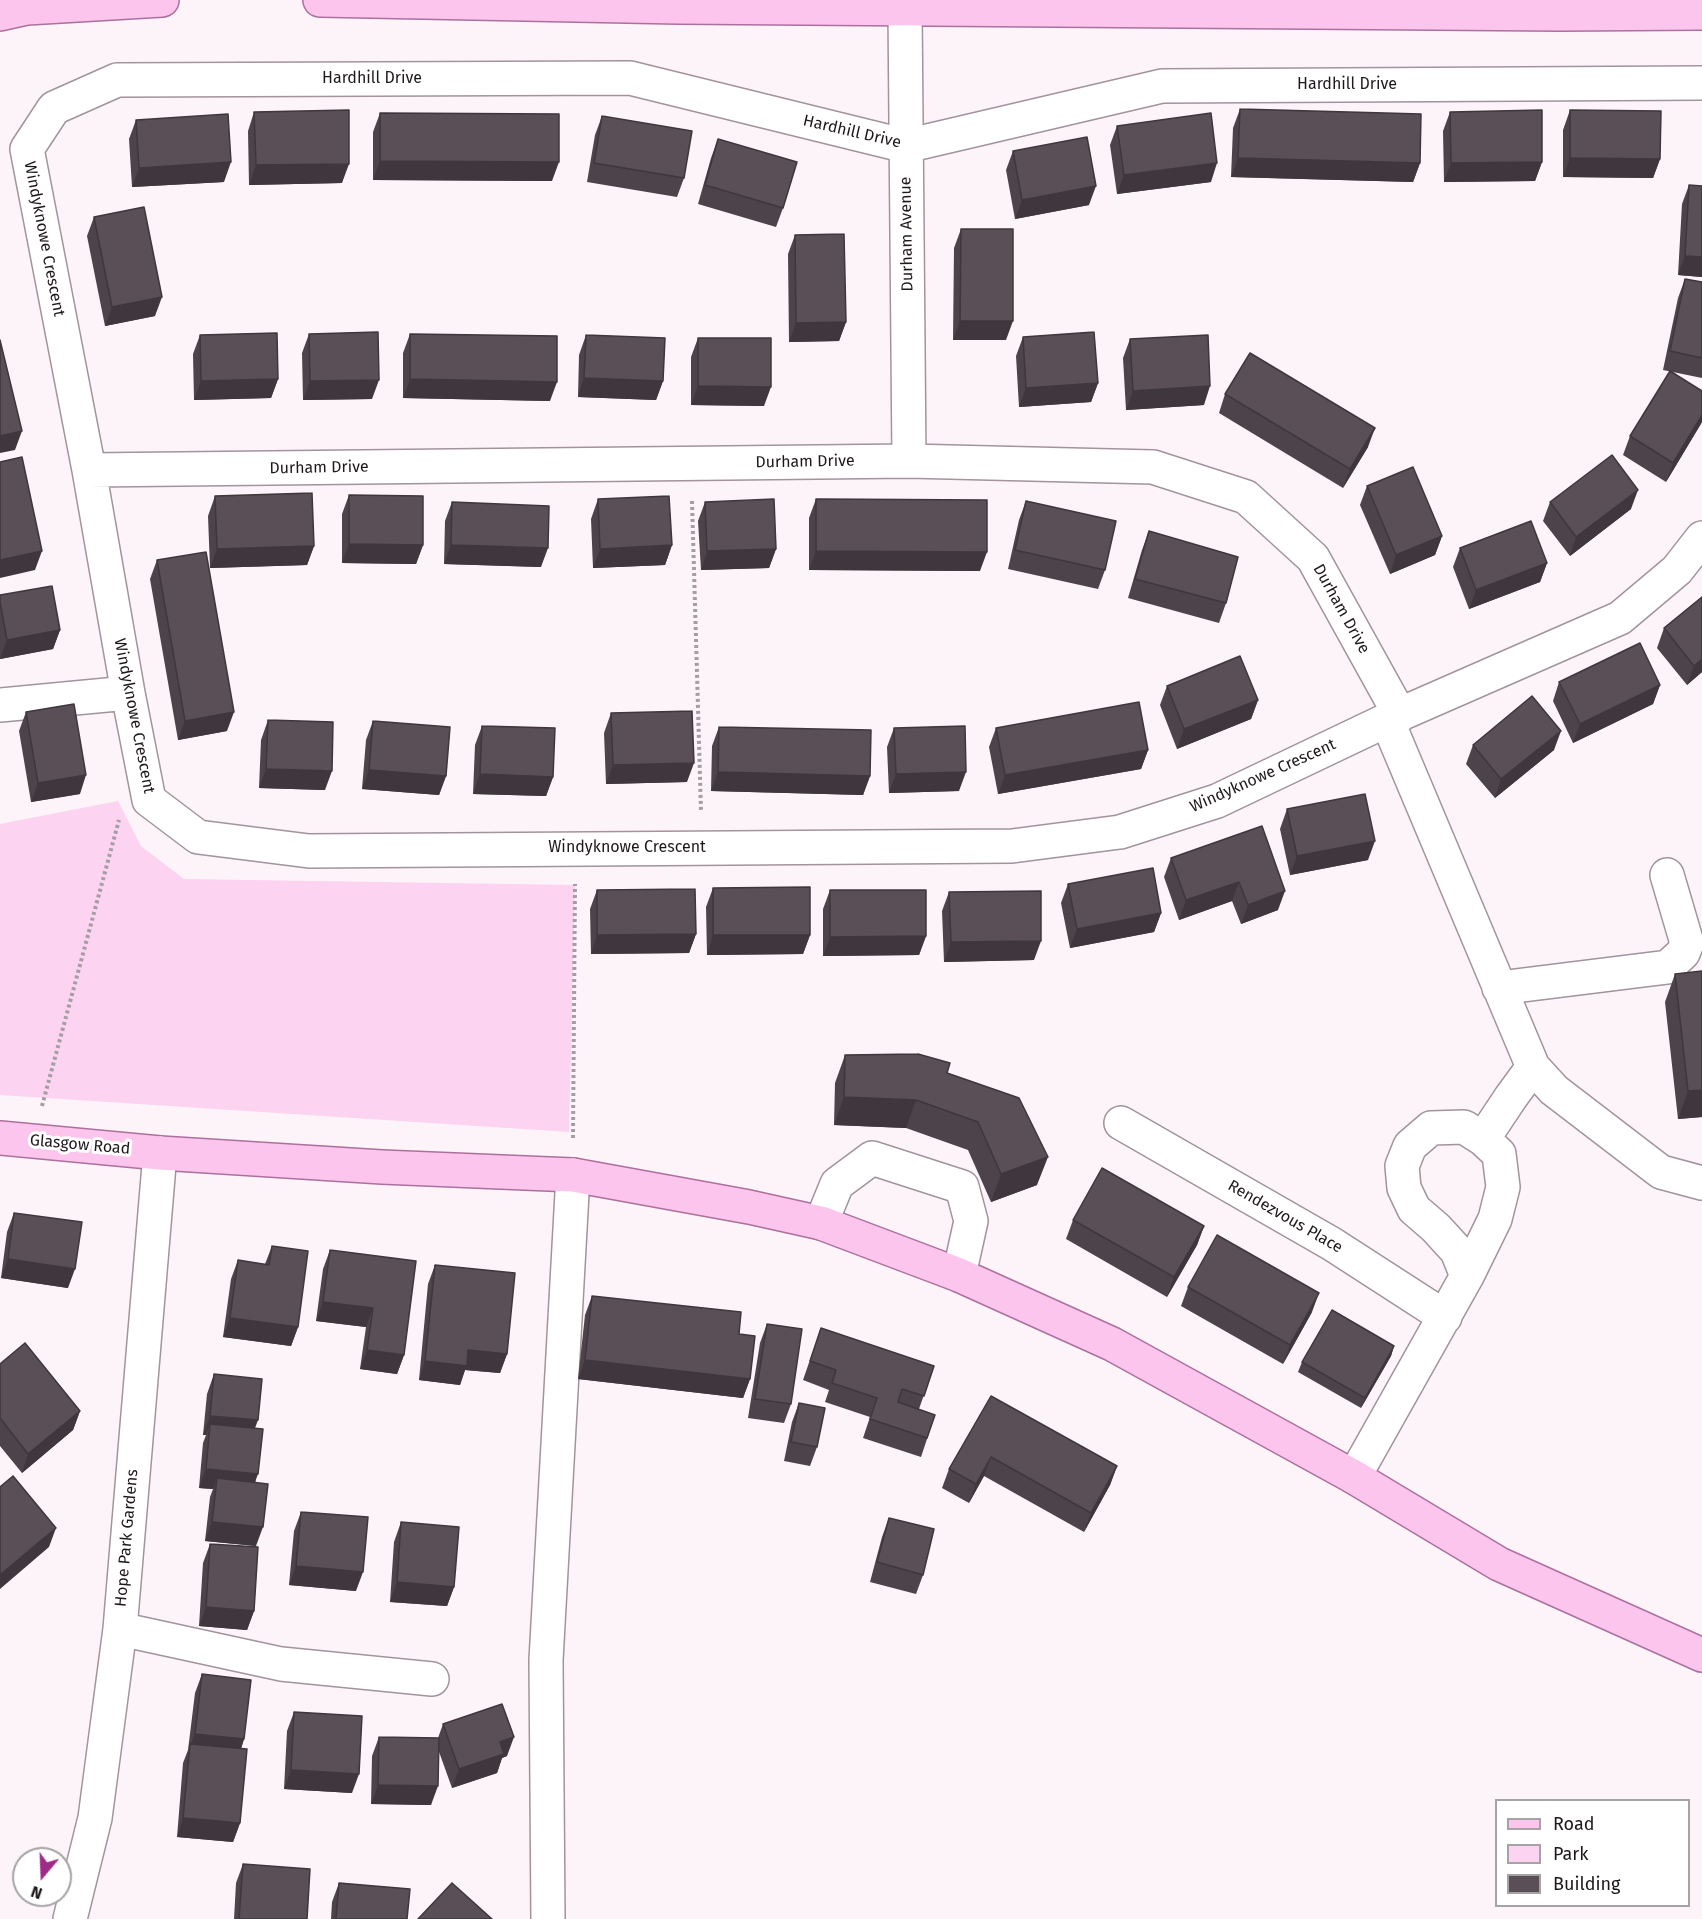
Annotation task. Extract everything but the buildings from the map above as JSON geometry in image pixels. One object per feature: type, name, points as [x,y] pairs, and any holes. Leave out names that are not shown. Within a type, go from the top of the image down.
[{"type":"main road","points":[[0,14],[27,8],[162,0]]},
{"type":"main road","points":[[320,0],[678,3],[905,8],[1560,7],[1702,13]]},
{"type":"main road","name":"Glasgow Road","points":[[0,1138],[160,1153],[382,1167],[573,1175],[749,1207],[821,1223],[959,1275],[1113,1344],[1354,1477],[1499,1564],[1702,1655]]},
{"type":"street","name":"Durham Avenue","points":[[905,8],[909,461]]},
{"type":"street","name":"Hardhill Drive","points":[[27,148],[54,108],[117,80],[630,78],[906,146],[1162,86],[1702,82]]},
{"type":"street","name":"Windyknowe Crescent","points":[[27,148],[149,800],[198,837],[309,850],[703,848],[1012,846],[1120,832],[1217,801],[1394,718],[1620,618],[1677,570],[1702,538]]},
{"type":"street","name":"Durham Drive","points":[[89,470],[909,461],[1153,467],[1246,497],[1313,558],[1394,718],[1499,988],[1533,1067],[1554,1090],[1661,1172],[1702,1183]]},
{"type":"street","points":[[0,705],[128,693]]},
{"type":"street","points":[[1499,988],[1668,967],[1683,953],[1687,943],[1667,875]]},
{"type":"street","points":[[1483,1139],[1533,1067]]},
{"type":"street","name":"Rendezvous Place","points":[[1121,1123],[1332,1244],[1445,1317]]},
{"type":"street","points":[[1354,1477],[1467,1276],[1495,1219],[1503,1186],[1499,1154],[1483,1139],[1464,1127],[1431,1128],[1410,1146],[1402,1166],[1404,1188],[1414,1209],[1457,1251],[1467,1276]]},
{"type":"street","name":"Hope Park Gardens","points":[[70,1919],[95,1818],[120,1629],[160,1153]]},
{"type":"street","points":[[821,1223],[837,1184],[872,1158],[962,1187],[971,1221],[959,1275]]},
{"type":"street","points":[[548,1919],[546,1660],[573,1175]]},
{"type":"street","points":[[120,1629],[280,1664],[432,1679]]},
{"type":"path","points":[[691,463],[703,848]]},
{"type":"path","points":[[33,1141],[124,804],[149,800]]},
{"type":"path","points":[[573,1175],[575,848]]},
{"type":"green space","points":[[118,801],[141,846],[184,879],[575,885],[569,1132],[0,1095],[0,824]]}]
